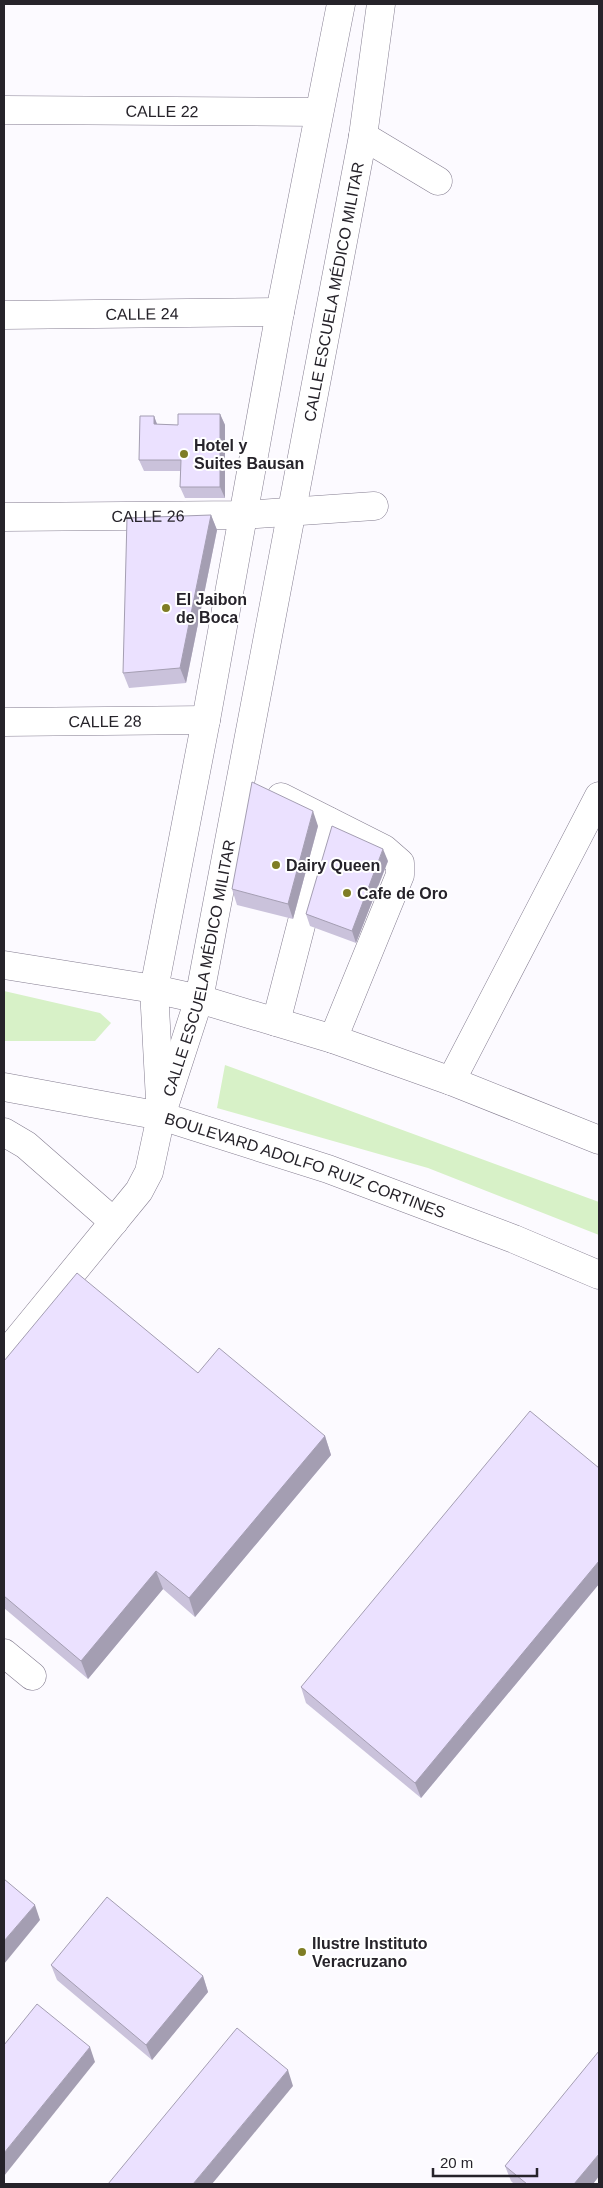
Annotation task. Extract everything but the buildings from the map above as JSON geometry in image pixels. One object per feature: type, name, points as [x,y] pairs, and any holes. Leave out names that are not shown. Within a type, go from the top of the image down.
[{"type":"street","name":"CALLE ESCUELA MÉDICO MILITAR","points":[[161,1116],[154,989],[206,720],[280,312],[341,4]]},
{"type":"street","name":"CALLE ESCUELA MÉDICO MILITAR","points":[[161,1116],[199,999],[362,136],[381,4]]},
{"type":"street","name":"CALLE 22","points":[[4,110],[319,112]]},
{"type":"street","points":[[362,136],[438,181]]},
{"type":"street","name":"CALLE 24","points":[[4,315],[280,312]]},
{"type":"street","name":"CALLE 26","points":[[4,517],[243,515],[374,506]]},
{"type":"street","name":"CALLE 28","points":[[4,722],[206,720]]},
{"type":"street","points":[[241,776],[384,849],[400,863],[400,875],[333,1040]]},
{"type":"street","points":[[451,1082],[599,796]]},
{"type":"street","points":[[276,1022],[328,821]]},
{"type":"street","points":[[4,965],[154,989],[199,999],[333,1040],[451,1082],[599,1140]]},
{"type":"street","name":"BOULEVARD ADOLFO RUIZ CORTINES","points":[[4,1087],[161,1116],[328,1169],[514,1239],[599,1275]]},
{"type":"street","points":[[4,1356],[139,1191],[150,1172],[161,1116]]},
{"type":"street","points":[[4,1132],[26,1144],[114,1222]]},
{"type":"street","points":[[4,1653],[32,1676]]},
{"type":"green space","points":[[4,991],[100,1013],[111,1023],[95,1041],[4,1041]]},
{"type":"green space","points":[[225,1065],[599,1202],[599,1235],[428,1168],[217,1108]]},
{"type":"place","name":"Hotel y Suites Bausan","points":[[184,454]]},
{"type":"place","name":"El Jaibon de Boca","points":[[166,608]]},
{"type":"place","name":"Dairy Queen","points":[[276,865]]},
{"type":"place","name":"Cafe de Oro","points":[[347,893]]},
{"type":"place","name":"Ilustre Instituto Veracruzano","points":[[302,1952]]}]
